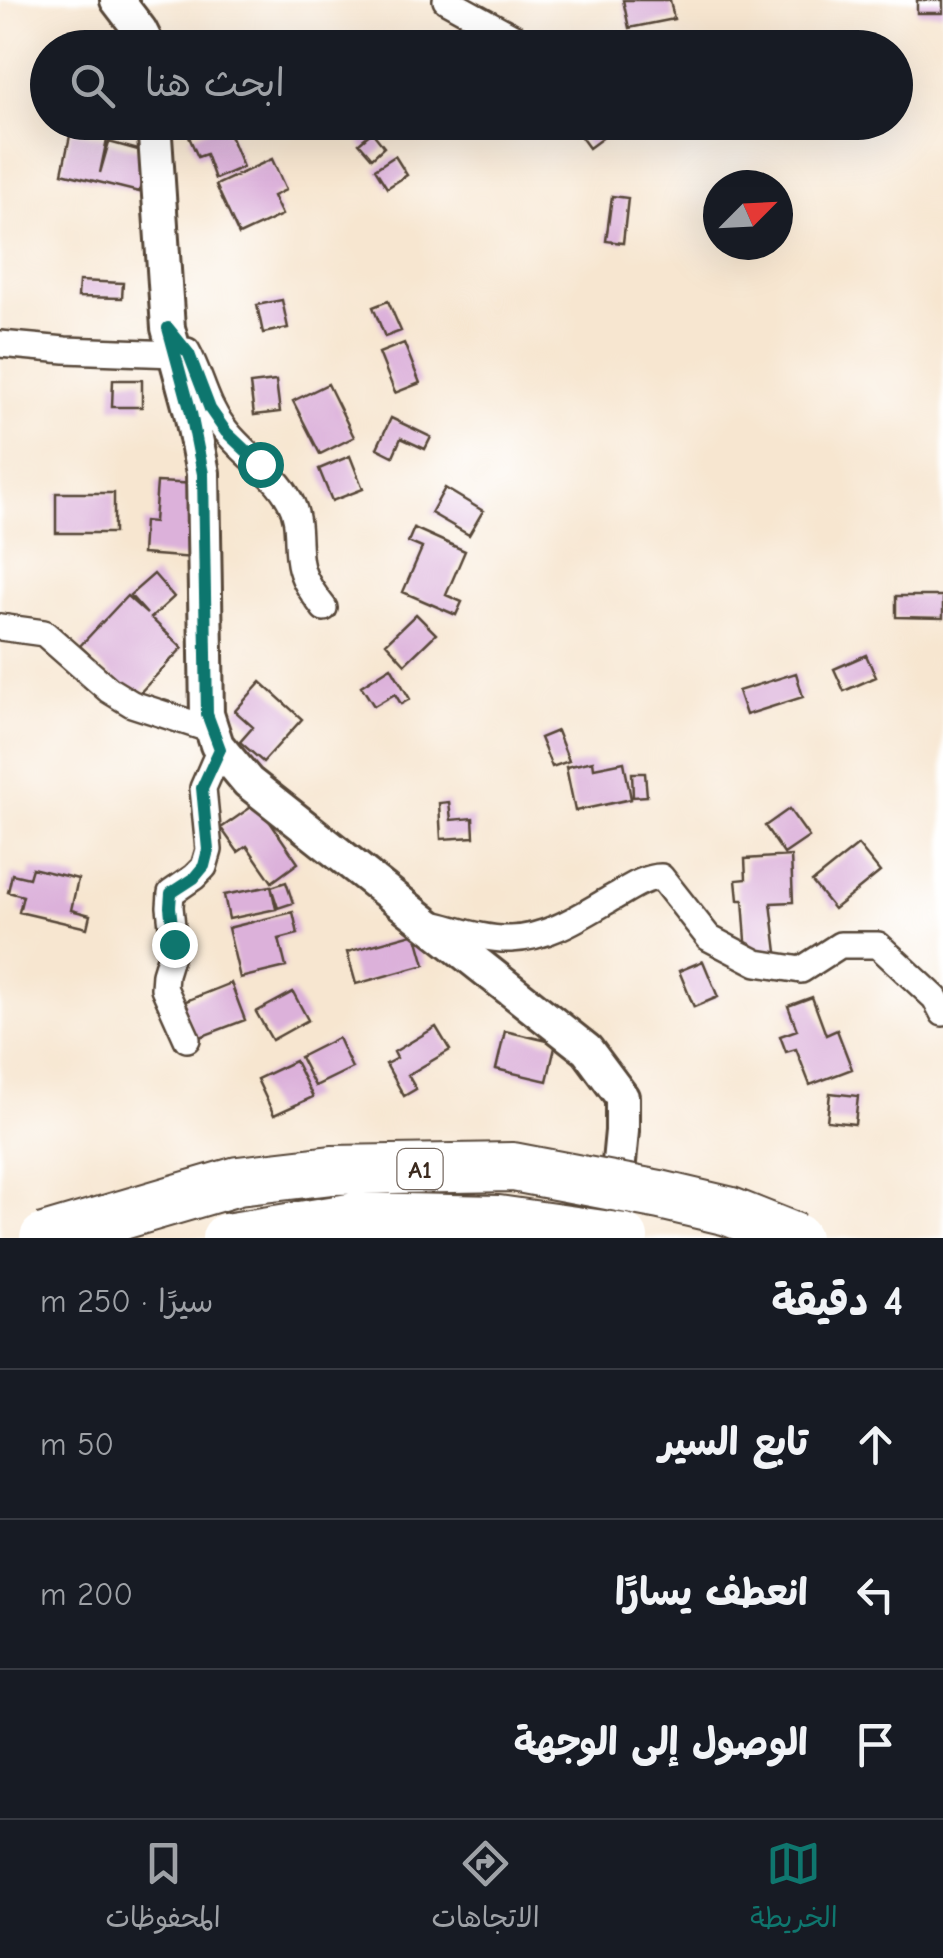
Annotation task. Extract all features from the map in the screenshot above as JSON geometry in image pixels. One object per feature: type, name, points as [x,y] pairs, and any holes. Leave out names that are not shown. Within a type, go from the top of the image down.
[{"type":"highway","name":"A1","points":[[44,1238],[238,1181],[332,1170],[513,1167],[728,1210],[796,1238]]},
{"type":"highway","name":"A1","points":[[226,1238],[356,1217],[498,1220],[624,1238]]},
{"type":"street","points":[[117,0],[140,30]]},
{"type":"street","points":[[446,0],[500,30]]},
{"type":"street","points":[[155,140],[172,341],[203,474],[207,714],[216,739],[248,782],[587,1050],[622,1098],[614,1238]]},
{"type":"street","points":[[0,344],[65,350],[172,341],[189,354],[218,421],[292,503],[298,522],[300,567],[324,608]]},
{"type":"street","points":[[0,627],[44,632],[109,690],[132,704],[216,739]]},
{"type":"street","points":[[186,1038],[164,988],[174,944],[171,893],[204,866],[208,850],[202,788],[216,739]]},
{"type":"street","points":[[429,923],[510,939],[540,934],[567,924],[638,883],[662,876],[709,938],[757,963],[801,970],[840,946],[878,945],[935,998],[943,1013]]},
{"type":"building","points":[[623,0],[670,0],[674,19],[629,28]]},
{"type":"building","points":[[917,0],[943,0],[943,13],[917,13]]},
{"type":"building","points":[[69,140],[107,140],[100,173],[109,142],[149,153],[139,192],[62,173]]},
{"type":"building","points":[[190,140],[232,140],[243,167],[215,179],[206,154],[198,157]]},
{"type":"building","points":[[378,140],[384,147],[372,158],[359,143]]},
{"type":"building","points":[[583,140],[600,140],[589,148]]},
{"type":"building","points":[[395,156],[407,175],[387,188],[375,169]]},
{"type":"building","points":[[272,159],[286,190],[273,196],[282,215],[239,235],[216,185]]},
{"type":"building","points":[[612,196],[628,198],[623,243],[606,241]]},
{"type":"building","points":[[79,281],[123,283],[122,298],[78,297]]},
{"type":"building","points":[[282,300],[288,328],[263,333],[257,305]]},
{"type":"building","points":[[388,301],[401,331],[385,337],[373,307]]},
{"type":"building","points":[[404,343],[420,383],[395,393],[379,353]]},
{"type":"building","points":[[113,380],[142,380],[142,407],[112,407]]},
{"type":"building","points":[[276,381],[280,412],[254,415],[250,384]]},
{"type":"building","points":[[328,384],[354,437],[320,454],[293,401]]},
{"type":"building","points":[[391,418],[431,437],[425,449],[401,438],[393,456],[377,448]]},
{"type":"building","points":[[350,456],[363,489],[332,501],[319,469]]},
{"type":"building","points":[[157,482],[198,484],[194,558],[142,554],[144,521],[154,522]]},
{"type":"building","points":[[445,488],[483,511],[469,535],[431,513]]},
{"type":"building","points":[[56,493],[114,493],[114,533],[56,533]]},
{"type":"building","points":[[414,528],[465,551],[446,595],[462,602],[456,615],[403,592],[422,548],[408,542]]},
{"type":"building","points":[[154,574],[174,597],[151,618],[182,648],[135,698],[80,646],[127,596],[147,614],[130,595]]},
{"type":"building","points":[[896,596],[943,596],[943,618],[896,617]]},
{"type":"building","points":[[416,614],[436,634],[405,664],[386,643]]},
{"type":"building","points":[[866,655],[876,677],[844,691],[834,669]]},
{"type":"building","points":[[391,667],[410,699],[401,704],[395,694],[374,706],[361,686]]},
{"type":"building","points":[[796,673],[803,697],[746,715],[738,691]]},
{"type":"building","points":[[261,682],[302,719],[263,762],[240,742],[253,727],[235,711]]},
{"type":"building","points":[[557,731],[569,761],[552,767],[540,738]]},
{"type":"building","points":[[593,761],[594,768],[624,762],[631,799],[575,811],[566,767]]},
{"type":"building","points":[[632,773],[645,773],[647,796],[633,797]]},
{"type":"building","points":[[449,802],[451,820],[473,818],[474,837],[441,839],[439,803]]},
{"type":"building","points":[[257,803],[298,863],[272,882],[247,846],[238,852],[221,828]]},
{"type":"building","points":[[789,809],[809,837],[784,854],[765,826]]},
{"type":"building","points":[[858,845],[880,872],[834,909],[812,882]]},
{"type":"building","points":[[791,856],[793,902],[771,903],[777,952],[747,954],[743,900],[738,900],[736,880],[746,879],[745,859]]},
{"type":"building","points":[[32,868],[78,879],[71,910],[90,915],[87,928],[19,912],[23,896],[8,892],[12,874],[29,878]]},
{"type":"building","points":[[286,882],[293,903],[278,908],[271,887]]},
{"type":"building","points":[[271,886],[276,909],[229,919],[224,895]]},
{"type":"building","points":[[293,912],[298,934],[279,939],[286,967],[240,978],[228,928]]},
{"type":"building","points":[[416,933],[425,965],[356,984],[347,952]]},
{"type":"building","points":[[703,961],[718,997],[694,1007],[679,971]]},
{"type":"building","points":[[231,983],[245,1020],[195,1039],[181,1003]]},
{"type":"building","points":[[293,992],[308,1020],[272,1040],[256,1012]]},
{"type":"building","points":[[812,997],[826,1035],[837,1030],[852,1069],[810,1085],[796,1049],[786,1052],[780,1036],[797,1030],[788,1006]]},
{"type":"building","points":[[436,1027],[450,1050],[408,1075],[416,1089],[404,1096],[386,1064],[397,1058],[394,1052]]},
{"type":"building","points":[[505,1031],[556,1043],[547,1081],[496,1069]]},
{"type":"building","points":[[338,1038],[352,1068],[315,1086],[300,1057]]},
{"type":"building","points":[[295,1061],[313,1097],[274,1115],[257,1079]]},
{"type":"building","points":[[830,1093],[858,1096],[855,1124],[827,1121]]},
{"type":"route","points":[[174,944],[171,893],[204,866],[208,850],[202,788],[220,749],[207,714],[203,474],[168,328],[189,354],[210,409],[226,432],[260,464]]}]
